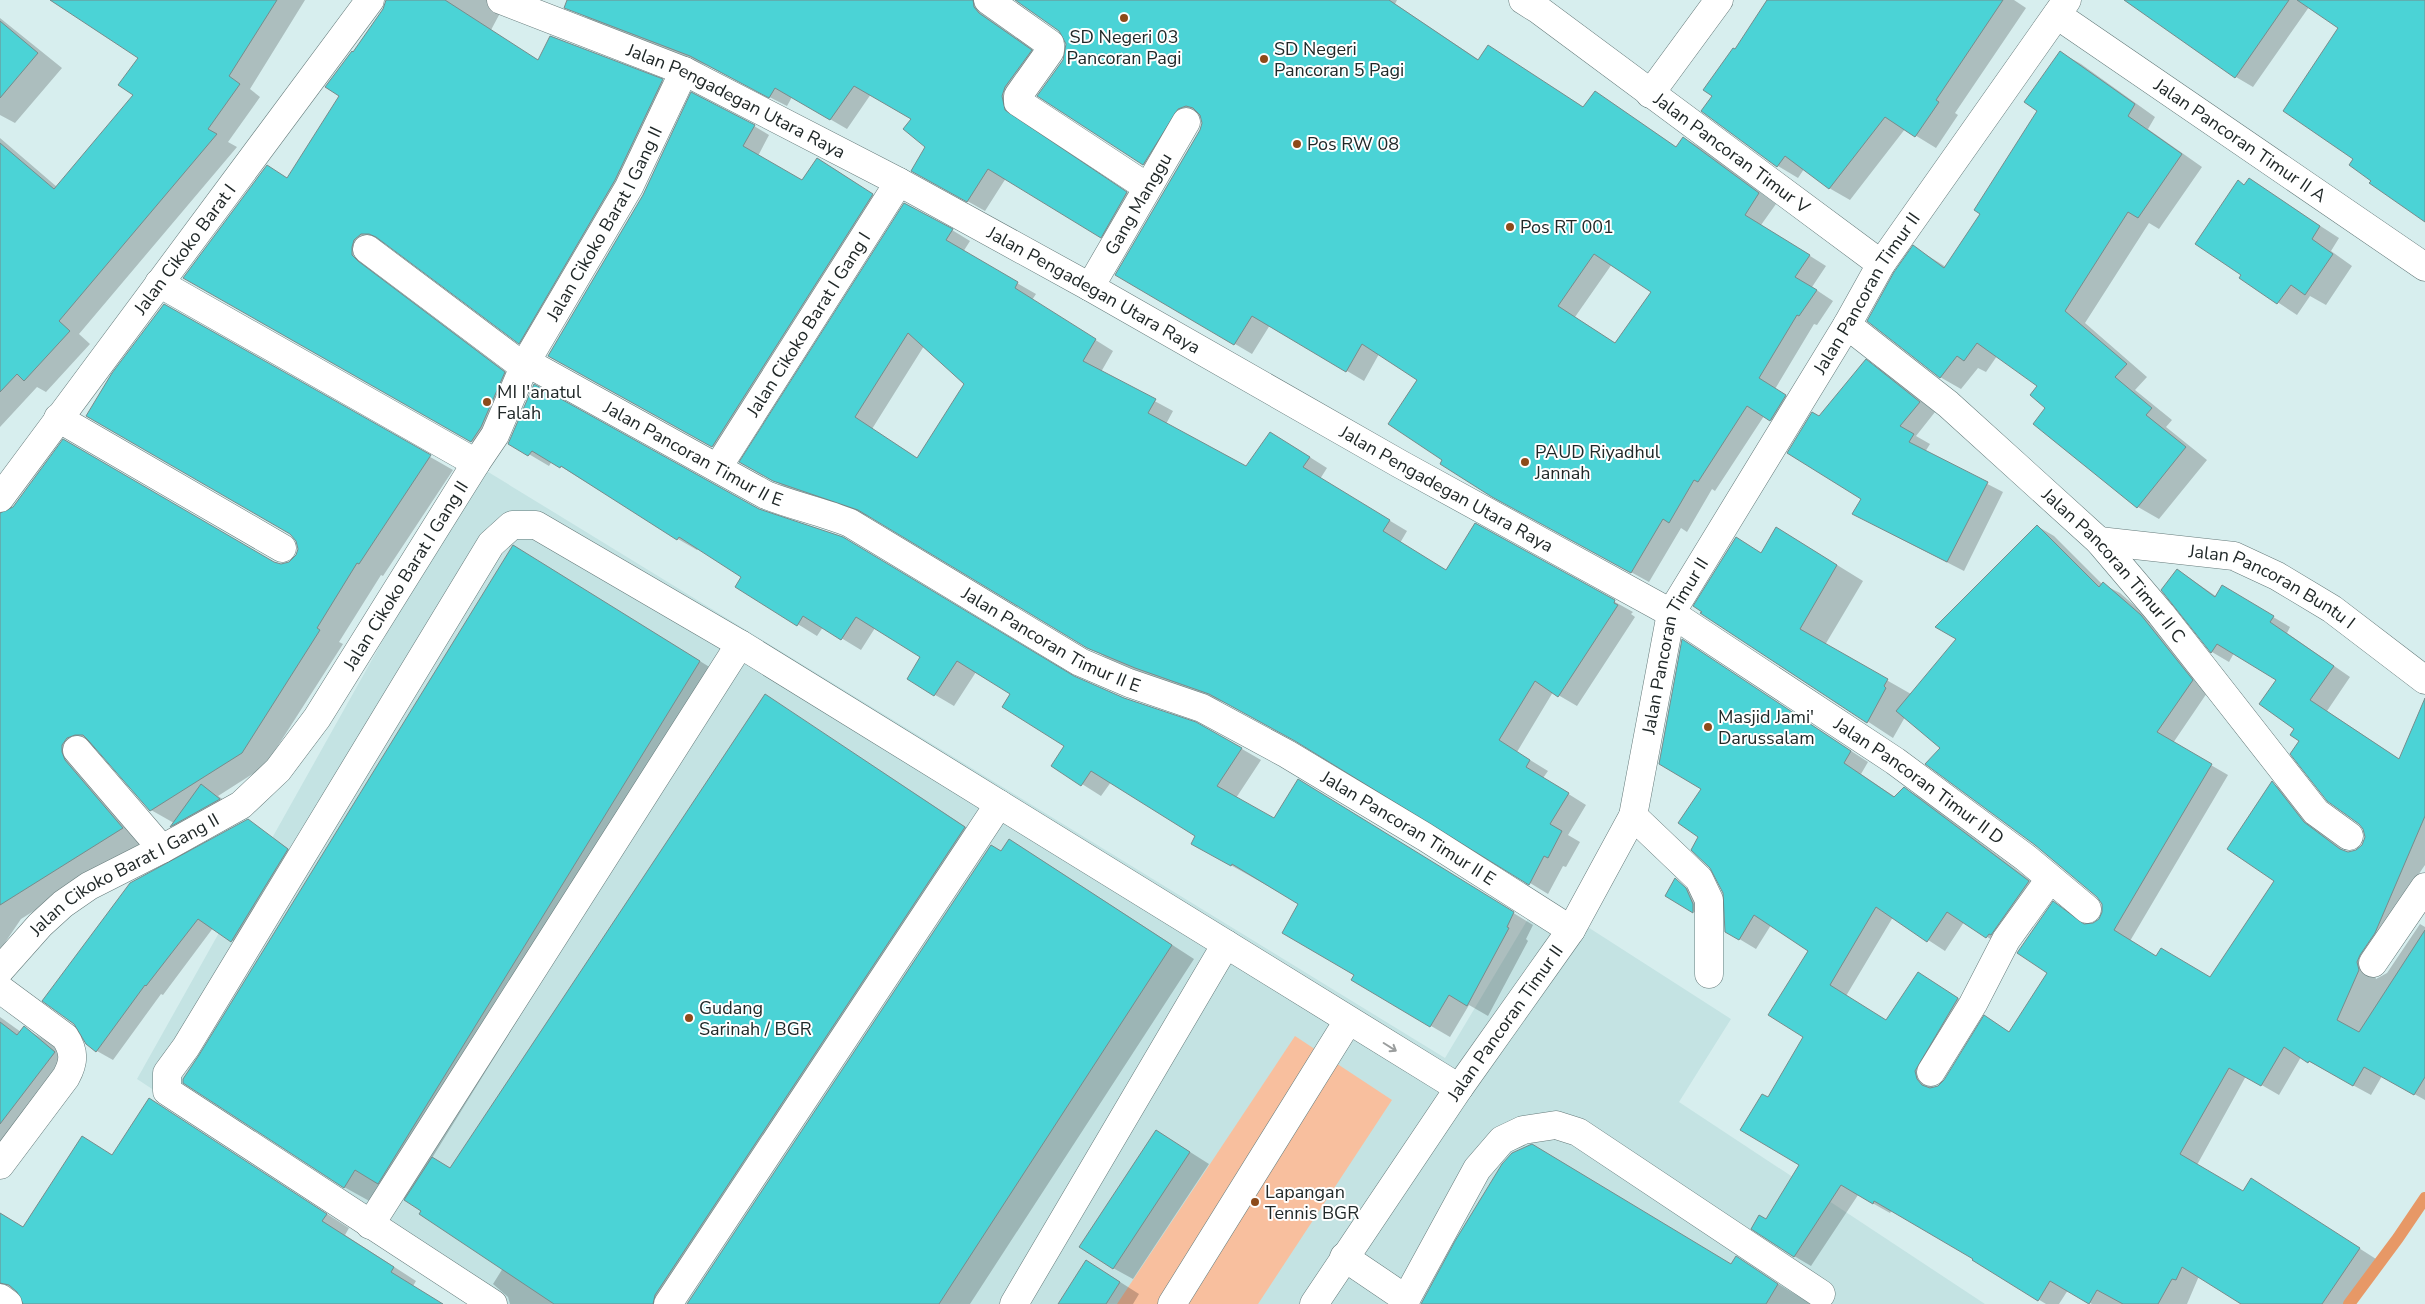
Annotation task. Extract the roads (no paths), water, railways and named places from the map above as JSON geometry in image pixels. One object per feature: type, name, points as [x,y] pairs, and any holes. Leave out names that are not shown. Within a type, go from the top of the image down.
[{"type":"street","name":"Jalan Cikoko Barat I","points":[[0,498],[370,0]]},
{"type":"street","name":"Jalan Pengadegan Utara Raya","points":[[501,0],[684,71],[899,182],[1090,287],[1400,464],[1671,613]]},
{"type":"street","points":[[988,0],[1050,44],[1050,52],[1018,96],[1018,102],[1146,187]]},
{"type":"street","points":[[1523,0],[1650,94]]},
{"type":"street","name":"Jalan Pancoran Timur V","points":[[1719,0],[1650,94],[1881,264]]},
{"type":"street","name":"Jalan Pancoran Timur II","points":[[1314,1304],[1459,1088],[1571,930],[1633,816],[1671,613],[1847,326],[1881,264],[2062,8]]},
{"type":"street","name":"Jalan Pancoran Timur II A","points":[[2062,8],[2425,267]]},
{"type":"street","name":"Jalan Cikoko Barat I Gang II","points":[[0,970],[63,904],[89,886],[162,849],[240,805],[278,770],[317,718],[476,463],[496,435],[525,364],[629,187],[684,71]]},
{"type":"street","name":"Gang Manggu","points":[[1090,287],[1146,187],[1186,122]]},
{"type":"street","name":"Jalan Cikoko Barat I Gang I","points":[[718,467],[899,182]]},
{"type":"street","name":"Jalan Pancoran Timur II E","points":[[367,249],[525,364],[718,467],[766,495],[792,505],[822,512],[850,523],[1080,662],[1129,683],[1202,708],[1287,754],[1425,837],[1571,930]]},
{"type":"street","points":[[159,283],[476,463]]},
{"type":"street","name":"Jalan Pancoran Timur II C","points":[[1847,326],[1948,404],[2099,540],[2161,614],[2316,812],[2350,836]]},
{"type":"street","points":[[58,418],[282,548]]},
{"type":"street","points":[[493,1304],[168,1091],[167,1073],[186,1047],[491,544],[512,525],[536,525],[740,644],[1459,1088]]},
{"type":"street","name":"Jalan Pancoran Buntu I","points":[[2099,540],[2234,556],[2277,576],[2332,609],[2425,680]]},
{"type":"street","name":"Jalan Pancoran Timur II D","points":[[1671,613],[1895,761],[1994,834],[2087,909]]},
{"type":"street","points":[[370,1224],[740,644]]},
{"type":"street","points":[[77,750],[162,849]]},
{"type":"street","points":[[668,1304],[999,804]]},
{"type":"street","points":[[1633,816],[1699,880],[1709,900],[1709,974]]},
{"type":"street","points":[[1931,1072],[1973,1004],[2006,940],[2050,879]]},
{"type":"street","points":[[2373,963],[2425,887]]},
{"type":"street","points":[[1014,1304],[1226,944]]},
{"type":"street","points":[[0,989],[65,1038],[72,1048],[73,1064],[66,1077],[0,1165]]},
{"type":"street","points":[[1172,1304],[1348,1021]]},
{"type":"street","points":[[1344,1257],[1406,1301],[1483,1161],[1502,1140],[1523,1130],[1556,1125],[1578,1132],[1821,1294]]},
{"type":"street","points":[[0,1298],[8,1304]]},
{"type":"waterway","points":[[2349,1304],[2425,1198]]},
{"type":"place","name":"SD Negeri 03 Pancoran Pagi","points":[[1124,18]]},
{"type":"place","name":"SD Negeri Pancoran 5 Pagi","points":[[1264,59]]},
{"type":"place","name":"Pos RW 08","points":[[1297,144]]},
{"type":"place","name":"Pos RT 001","points":[[1510,227]]},
{"type":"place","name":"MI I'anatul Falah","points":[[487,402]]},
{"type":"place","name":"PAUD Riyadhul Jannah","points":[[1525,462]]},
{"type":"place","name":"Masjid Jami' Darussalam","points":[[1708,727]]},
{"type":"place","name":"Gudang Sarinah / BGR","points":[[689,1018]]},
{"type":"place","name":"Lapangan Tennis BGR","points":[[1255,1202]]}]
